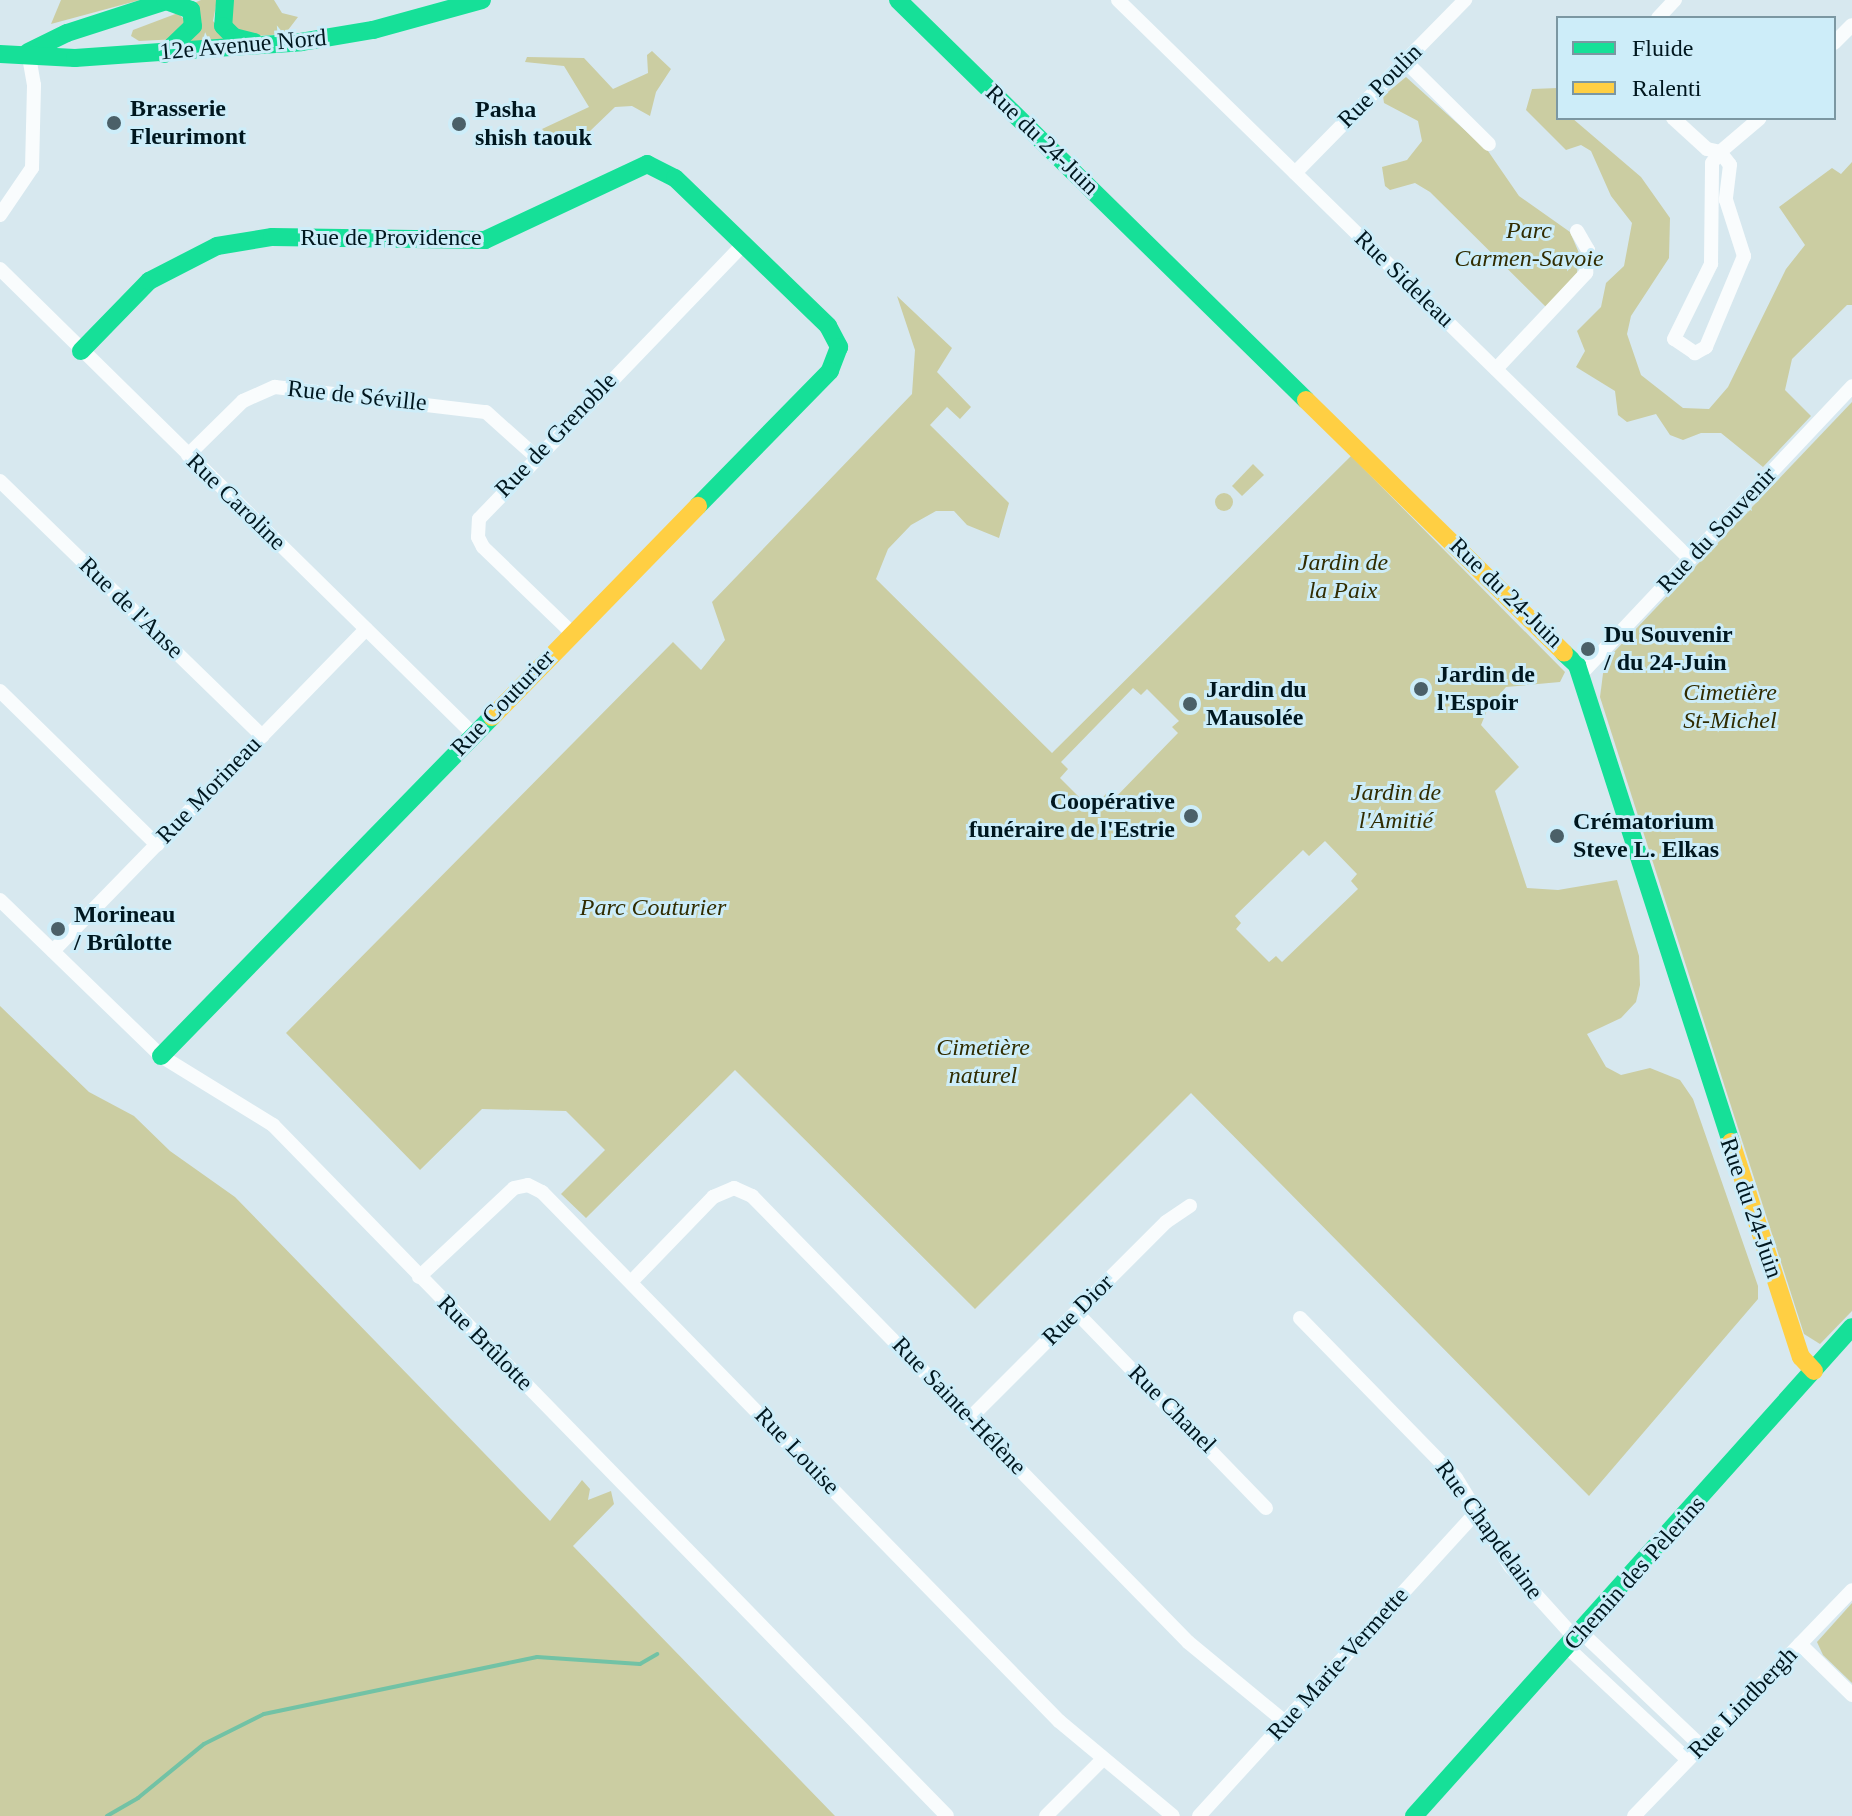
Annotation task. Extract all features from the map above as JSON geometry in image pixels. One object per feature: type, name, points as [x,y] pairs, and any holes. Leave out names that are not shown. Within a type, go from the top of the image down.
[{"type":"street","points":[[0,215],[32,168],[34,85],[28,52],[67,33],[168,0],[191,10],[193,26],[164,54]]},
{"type":"street","points":[[225,0],[220,18],[228,32],[269,46]]},
{"type":"street","name":"12e Avenue Nord","points":[[0,54],[28,52],[75,58],[269,46],[373,30],[482,0]]},
{"type":"street","name":"Rue du 24-Juin","points":[[898,0],[1570,656],[1582,673],[1710,1087],[1801,1357],[1814,1371]]},
{"type":"street","name":"Rue Sideleau","points":[[1118,0],[1690,559]]},
{"type":"street","name":"Rue Poulin","points":[[1295,173],[1465,0]]},
{"type":"street","points":[[1660,16],[1675,0]]},
{"type":"street","points":[[1836,41],[1852,25]]},
{"type":"street","points":[[1405,61],[1489,144]]},
{"type":"street","points":[[1675,120],[1707,149],[1720,152],[1730,165],[1726,200],[1744,256],[1706,347],[1695,353],[1674,339],[1706,278],[1712,257],[1712,163],[1720,152],[1758,120]]},
{"type":"street","name":"Rue de Providence","points":[[81,351],[149,281],[217,246],[272,237],[485,240],[647,164],[675,178],[828,326],[839,347]]},
{"type":"street","points":[[1496,369],[1586,273],[1588,250],[1577,231]]},
{"type":"street","name":"Rue de Grenoble","points":[[571,632],[478,537],[479,519],[487,506],[535,456],[743,245]]},
{"type":"street","name":"Rue Caroline","points":[[0,269],[473,734]]},
{"type":"street","points":[[1706,278],[1718,288],[1734,283]]},
{"type":"street","name":"Rue Couturier","points":[[161,1056],[571,632],[830,371],[839,347]]},
{"type":"street","name":"Rue du Souvenir","points":[[1582,673],[1852,386]]},
{"type":"street","name":"Rue de Séville","points":[[188,455],[243,401],[275,387],[486,412],[535,456]]},
{"type":"street","name":"Rue de l'Anse","points":[[0,481],[262,736]]},
{"type":"street","name":"Rue Morineau","points":[[53,951],[366,629]]},
{"type":"street","points":[[0,691],[157,845]]},
{"type":"street","name":"Rue Brûlotte","points":[[0,900],[161,1056],[273,1125],[947,1816]]},
{"type":"street","name":"Rue Louise","points":[[419,1277],[514,1188],[528,1185],[550,1198],[1102,1760],[1173,1816]]},
{"type":"street","name":"Rue Sainte-Hélène","points":[[632,1281],[713,1197],[724,1190],[744,1190],[1188,1642],[1285,1722]]},
{"type":"street","name":"Rue Dior","points":[[970,1418],[1166,1222],[1190,1206]]},
{"type":"street","name":"Rue Chanel","points":[[1076,1312],[1266,1508]]},
{"type":"street","name":"Rue Chapdelaine","points":[[1300,1318],[1456,1478],[1519,1578],[1576,1640]]},
{"type":"street","name":"Chemin des Pèlerins","points":[[1414,1816],[1576,1640],[1852,1327]]},
{"type":"street","name":"Rue Marie-Vermette","points":[[1199,1816],[1477,1512]]},
{"type":"street","name":"Rue Lindbergh","points":[[1634,1816],[1852,1590]]},
{"type":"street","points":[[1576,1640],[1701,1746]]},
{"type":"street","points":[[1576,1640],[1688,1760]]},
{"type":"street","points":[[1800,1644],[1852,1695]]},
{"type":"street","points":[[1046,1816],[1102,1760]]},
{"type":"green space","points":[[61,0],[140,0],[51,24]]},
{"type":"green space","points":[[217,0],[213,21],[230,40],[188,43],[194,3]]},
{"type":"green space","points":[[234,0],[274,0],[282,13],[298,17],[285,34],[255,36],[235,31],[227,8]]},
{"type":"green space","points":[[178,13],[188,24],[178,39],[139,41],[131,36],[133,30]]},
{"type":"green space","points":[[652,51],[671,69],[656,92],[650,116],[632,106],[615,107],[589,132],[568,139],[551,138],[542,129],[589,107],[564,66],[525,62],[527,57],[584,58],[613,89],[648,73],[647,55]]},
{"type":"green space","name":"Parc Carmen-Savoie","points":[[1406,77],[1488,151],[1519,196],[1570,232],[1579,253],[1577,273],[1546,307],[1430,192],[1415,183],[1390,190],[1385,186],[1382,167],[1407,160],[1422,141],[1418,121],[1384,103],[1383,96]]},
{"type":"green space","points":[[1556,88],[1556,120],[1574,120],[1641,177],[1670,218],[1669,258],[1631,316],[1627,334],[1641,375],[1683,408],[1709,409],[1728,387],[1786,269],[1805,245],[1779,207],[1832,168],[1841,174],[1852,162],[1852,305],[1847,305],[1792,359],[1785,390],[1811,416],[1763,467],[1721,433],[1701,433],[1683,440],[1670,435],[1656,414],[1627,422],[1618,415],[1615,391],[1576,367],[1585,351],[1577,331],[1601,307],[1606,283],[1624,266],[1632,223],[1611,196],[1591,151],[1581,145],[1566,150],[1526,110],[1532,89]]},
{"type":"green space","points":[[897,296],[952,348],[937,372],[971,407],[960,419],[947,407],[930,425],[1009,503],[999,538],[967,525],[954,511],[936,511],[911,525],[888,549],[876,579],[1052,753],[1351,456],[1565,672],[1560,682],[1506,687],[1488,708],[1481,725],[1519,767],[1495,791],[1527,888],[1558,890],[1617,880],[1639,956],[1640,985],[1636,1002],[1621,1018],[1587,1034],[1606,1067],[1621,1075],[1650,1068],[1680,1080],[1693,1099],[1758,1286],[1758,1299],[1589,1496],[1191,1093],[975,1309],[735,1070],[586,1218],[561,1194],[605,1150],[566,1111],[482,1109],[420,1170],[286,1033],[673,642],[701,670],[725,640],[712,602],[912,394],[915,350]],"holes":[[[1133,688],[1141,695],[1147,689],[1179,721],[1172,727],[1178,733],[1113,800],[1106,794],[1091,809],[1060,778],[1068,769],[1061,762]],[[1325,841],[1357,874],[1351,881],[1358,889],[1282,962],[1276,956],[1269,962],[1236,929],[1241,923],[1235,916],[1303,850],[1309,856]]]},
{"type":"green space","name":"Cimetière St-Michel","points":[[1852,402],[1852,1311],[1820,1344],[1804,1334],[1600,697],[1604,666],[1614,652]]},
{"type":"green space","points":[[1253,464],[1264,475],[1242,496],[1232,486]]},
{"type":"green space","points":[[1220,493],[1228,493],[1233,502],[1231,509],[1220,511],[1215,506],[1215,498]]},
{"type":"green space","points":[[0,1006],[89,1092],[134,1116],[170,1151],[235,1197],[550,1521],[582,1480],[590,1489],[588,1500],[611,1491],[614,1504],[573,1546],[835,1816],[0,1816]]},
{"type":"green space","points":[[1852,1603],[1852,1683],[1823,1655],[1817,1642]]},
{"type":"waterway","points":[[107,1816],[138,1798],[204,1744],[264,1714],[537,1657],[640,1664],[657,1654]]},
{"type":"traffic: fast","points":[[28,52],[67,33],[169,0]]},
{"type":"traffic: fast","points":[[225,0],[223,26],[234,37],[254,42]]},
{"type":"traffic: fast","points":[[0,54],[75,58],[301,42],[373,30],[482,0]]},
{"type":"traffic: fast","points":[[898,0],[1306,400]]},
{"type":"traffic: fast","points":[[164,54],[193,26],[191,10],[166,1]]},
{"type":"traffic: fast","points":[[81,351],[149,281],[217,246],[272,237],[485,240],[647,164],[675,178],[828,326],[839,347],[830,371],[698,506]]},
{"type":"traffic: fast","points":[[1564,653],[1577,665],[1731,1142]]},
{"type":"traffic: fast","points":[[161,1056],[492,717]]},
{"type":"traffic: fast","points":[[1414,1816],[1852,1327]]},
{"type":"traffic: slow","points":[[1306,400],[1564,653]]},
{"type":"traffic: slow","points":[[492,717],[698,506]]},
{"type":"traffic: slow","points":[[1731,1142],[1801,1357],[1814,1371]]},
{"type":"place","name":"Brasserie Fleurimont","points":[[114,123]]},
{"type":"place","name":"Pasha shish taouk","points":[[459,124]]},
{"type":"place","name":"Du Souvenir / du 24-Juin","points":[[1588,649]]},
{"type":"place","name":"Jardin de l'Espoir","points":[[1421,689]]},
{"type":"place","name":"Jardin du Mausolée","points":[[1190,704]]},
{"type":"place","name":"Coopérative funéraire de l'Estrie","points":[[1191,816]]},
{"type":"place","name":"Crématorium Steve L. Elkas","points":[[1557,836]]},
{"type":"place","name":"Morineau / Brûlotte","points":[[58,929]]},
{"type":"park label","name":"Jardin de la Paix","points":[[1343,577]]},
{"type":"park label","name":"Jardin de l'Amitié","points":[[1396,807]]},
{"type":"park label","name":"Parc Couturier","points":[[653,908]]},
{"type":"park label","name":"Cimetière naturel","points":[[983,1062]]}]
